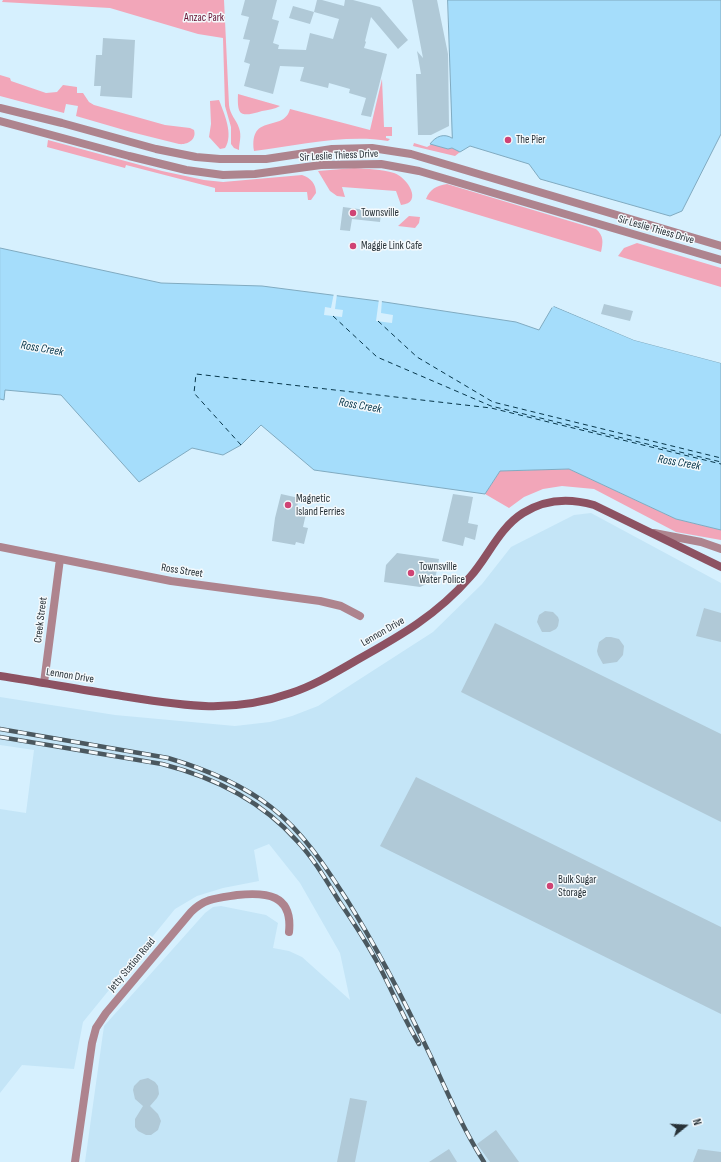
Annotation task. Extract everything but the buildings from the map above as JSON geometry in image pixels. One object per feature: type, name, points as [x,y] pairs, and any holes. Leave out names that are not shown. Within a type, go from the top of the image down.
[{"type":"street","name":"Sir Leslie Thiess Drive","points":[[0,108],[62,123],[156,149],[196,157],[220,159],[266,159],[332,149],[372,148],[411,154],[721,246]]},
{"type":"street","name":"Sir Leslie Thiess Drive","points":[[0,121],[129,156],[186,170],[223,176],[255,174],[321,165],[381,164],[419,171],[721,260]]},
{"type":"street","name":"Lennon Drive","points":[[0,676],[163,703],[196,707],[235,706],[292,693],[319,681],[421,622],[444,604],[471,577],[509,524],[522,513],[537,506],[565,500],[585,502],[602,508],[721,567]]},
{"type":"street","points":[[652,533],[701,542],[721,549]]},
{"type":"street","name":"Ross Street","points":[[0,547],[171,581],[320,601],[341,606],[360,616]]},
{"type":"street","name":"Creek Street","points":[[44,683],[60,559]]},
{"type":"street","name":"Jetty Station Road","points":[[75,1162],[90,1053],[96,1028],[106,1013],[191,912],[203,902],[211,899],[251,894],[265,894],[276,898],[286,907],[289,916],[289,932]]},
{"type":"shaded area","points":[[591,513],[721,583],[721,1162],[85,1162],[104,1026],[205,913],[213,907],[221,906],[266,915],[278,923],[273,948],[289,951],[302,957],[350,1000],[340,953],[300,883],[269,844],[254,850],[259,881],[223,888],[197,896],[175,909],[83,1022],[74,1069],[22,1065],[0,1093],[0,809],[26,813],[34,750],[0,745],[0,697],[115,715],[235,726],[270,722],[292,716],[318,706],[433,632],[482,584],[511,547],[574,515]]},
{"type":"green space","name":"Anzac Park","points":[[3,0],[224,0],[229,105],[240,131],[239,150],[234,148],[231,144],[231,127],[225,106],[223,38],[198,34],[110,8],[2,2]]},
{"type":"green space","points":[[0,75],[10,78],[11,81],[46,93],[57,92],[63,85],[77,87],[77,93],[83,93],[89,102],[94,105],[165,125],[190,128],[194,130],[195,134],[193,139],[188,143],[179,144],[76,116],[78,106],[66,104],[64,113],[0,96]]},
{"type":"green space","points":[[382,79],[384,127],[392,127],[392,136],[386,136],[386,138],[390,139],[388,141],[371,139],[338,140],[254,151],[254,139],[257,131],[268,124],[281,120],[287,116],[290,109],[370,130]]},
{"type":"green space","points":[[238,94],[280,106],[245,114],[240,111],[238,107]]},
{"type":"green space","points":[[219,100],[227,124],[229,137],[225,148],[220,149],[209,137],[211,124],[210,101]]},
{"type":"green space","points":[[48,140],[162,171],[204,180],[223,182],[302,175],[312,182],[316,193],[311,200],[308,200],[307,192],[215,192],[215,188],[126,165],[125,168],[47,147]]},
{"type":"green space","points":[[414,143],[427,147],[432,144],[448,149],[452,148],[460,152],[455,156],[413,146]]},
{"type":"green space","points":[[354,168],[374,169],[399,175],[408,184],[411,190],[411,200],[408,203],[401,205],[396,191],[342,187],[345,197],[337,196],[330,191],[318,171]]},
{"type":"green space","points":[[447,184],[596,229],[602,239],[601,252],[426,199],[434,188]]},
{"type":"green space","points":[[409,216],[420,217],[419,223],[415,228],[398,226]]},
{"type":"green space","points":[[637,243],[721,268],[721,287],[618,256],[624,248]]},
{"type":"green space","points":[[569,469],[676,519],[721,530],[721,540],[676,532],[594,489],[562,486],[543,489],[524,497],[509,508],[485,494],[500,471]]},
{"type":"water","points":[[448,0],[721,0],[721,134],[682,211],[670,216],[540,179],[529,164],[470,146],[460,152],[452,148],[448,149],[430,144],[440,136],[449,136],[452,138]]},
{"type":"water","name":"Ross Creek","points":[[0,248],[161,283],[262,286],[378,301],[516,322],[539,330],[553,306],[634,340],[721,363],[721,530],[676,519],[569,469],[500,471],[485,494],[314,470],[261,425],[241,445],[223,455],[192,448],[139,482],[61,395],[5,390],[4,400],[0,399]]},
{"type":"pier","points":[[334,293],[337,294],[335,309],[343,310],[342,317],[324,315],[325,307],[331,308]]},
{"type":"pier","points":[[379,299],[382,300],[381,313],[393,315],[392,323],[376,321]]},
{"type":"pier","points":[[554,304],[634,338],[721,361],[721,363],[634,340],[554,306],[552,308],[551,307]]},
{"type":"ferry route","points":[[333,316],[377,357],[491,406],[721,462]]},
{"type":"ferry route","points":[[378,321],[417,357],[493,402],[721,458]]},
{"type":"ferry route","points":[[241,445],[194,393],[196,374],[491,408],[721,464]]},
{"type":"railway","points":[[0,729],[168,758],[182,762],[235,784],[259,798],[283,817],[303,838],[322,862],[370,938],[411,1016],[462,1124],[484,1162]]},
{"type":"railway","points":[[0,737],[162,764],[200,776],[236,792],[252,802],[283,827],[297,841],[320,870],[372,953],[419,1044]]},
{"type":"place","name":"The Pier","points":[[508,140]]},
{"type":"place","name":"Townsville","points":[[353,213]]},
{"type":"place","name":"Maggie Link Cafe","points":[[353,246]]},
{"type":"place","name":"Magnetic Island Ferries","points":[[288,505]]},
{"type":"place","name":"Townsville Water Police","points":[[411,573]]},
{"type":"place","name":"Bulk Sugar Storage","points":[[550,886]]}]
